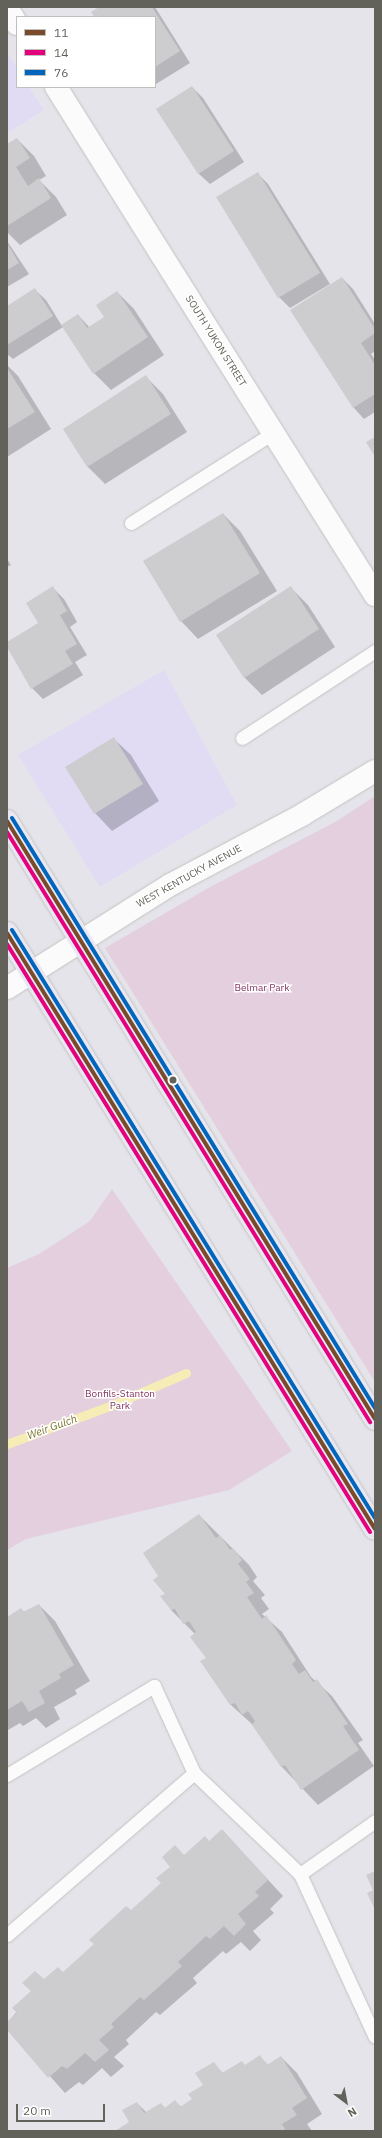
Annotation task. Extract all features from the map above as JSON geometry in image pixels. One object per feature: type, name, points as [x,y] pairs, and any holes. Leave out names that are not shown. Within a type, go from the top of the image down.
[{"type":"main road","points":[[7,821],[79,941],[375,1419]]},
{"type":"main road","points":[[7,933],[375,1529]]},
{"type":"street","points":[[7,8],[16,22]]},
{"type":"street","name":"SOUTH YUKON STREET","points":[[57,88],[375,595]]},
{"type":"street","name":"WEST KENTUCKY AVENUE","points":[[7,988],[79,941],[170,885],[302,815],[375,771]]},
{"type":"lane","points":[[131,522],[273,433]]},
{"type":"lane","points":[[242,738],[375,651]]},
{"type":"lane","points":[[7,1775],[154,1686],[194,1773],[300,1874],[375,2037]]},
{"type":"lane","points":[[7,1935],[194,1773]]},
{"type":"lane","points":[[300,1874],[375,1821]]},
{"type":"shaded area","points":[[7,53],[16,66],[16,88],[30,88],[44,110],[7,133]]},
{"type":"shaded area","points":[[164,670],[237,805],[100,887],[18,755]]},
{"type":"green space","name":"Belmar Park","points":[[375,796],[375,1382],[105,948],[210,887],[337,821]]},
{"type":"green space","name":"Bonfils-Stanton Park","points":[[112,1189],[292,1451],[229,1490],[26,1539],[7,1550],[7,1268],[39,1254],[90,1221]]},
{"type":"building","points":[[99,7],[152,7],[180,51],[156,66],[156,16],[93,16],[91,12]]},
{"type":"building","points":[[192,86],[234,151],[198,174],[156,109]]},
{"type":"building","points":[[17,138],[30,158],[16,167],[28,186],[39,178],[51,198],[7,226],[7,144]]},
{"type":"building","points":[[258,172],[320,273],[278,298],[216,197]]},
{"type":"building","points":[[7,243],[19,263],[7,270]]},
{"type":"building","points":[[342,277],[375,329],[375,333],[361,343],[375,365],[375,394],[353,408],[290,310]]},
{"type":"building","points":[[35,288],[53,316],[7,345],[7,306]]},
{"type":"building","points":[[117,291],[148,337],[93,374],[61,325],[78,314],[87,328],[104,317],[96,305]]},
{"type":"building","points":[[7,368],[35,412],[7,429]]},
{"type":"building","points":[[146,375],[171,414],[87,467],[63,429]]},
{"type":"building","points":[[375,437],[375,457],[366,442]]},
{"type":"building","points":[[223,513],[260,573],[180,622],[143,561]]},
{"type":"building","points":[[53,586],[67,611],[60,615],[77,644],[65,651],[73,664],[31,689],[7,647],[7,642],[38,623],[26,603]]},
{"type":"building","points":[[291,586],[319,629],[244,678],[216,635]]},
{"type":"building","points":[[114,737],[143,784],[94,814],[65,767]]},
{"type":"building","points":[[199,1514],[216,1538],[220,1535],[230,1550],[233,1548],[242,1560],[238,1564],[250,1579],[246,1582],[254,1593],[247,1597],[262,1619],[266,1615],[296,1660],[292,1664],[299,1674],[305,1670],[313,1682],[317,1679],[348,1724],[343,1726],[359,1750],[301,1790],[285,1765],[281,1767],[252,1725],[255,1721],[248,1711],[242,1715],[235,1703],[230,1705],[200,1661],[206,1658],[190,1637],[196,1632],[189,1621],[183,1624],[175,1609],[171,1610],[160,1596],[165,1594],[153,1580],[158,1576],[143,1553]]},
{"type":"building","points":[[39,1604],[74,1665],[59,1674],[61,1678],[39,1691],[45,1703],[29,1712],[22,1701],[7,1710],[7,1617],[21,1608],[23,1612]]},
{"type":"building","points":[[222,1829],[268,1880],[255,1892],[259,1896],[238,1914],[246,1924],[234,1936],[224,1926],[210,1939],[206,1936],[178,1962],[182,1966],[144,2000],[140,1997],[111,2024],[114,2027],[99,2040],[109,2050],[95,2062],[85,2053],[67,2069],[62,2066],[48,2078],[7,2030],[7,2022],[17,2013],[12,2008],[31,1991],[22,1983],[35,1971],[44,1979],[58,1967],[63,1972],[94,1944],[89,1940],[126,1906],[131,1910],[161,1883],[156,1878],[170,1867],[162,1857],[175,1845],[184,1855],[205,1836],[209,1841]]},
{"type":"building","points":[[375,1871],[375,1910],[367,1893],[373,1890],[366,1875]]},
{"type":"building","points":[[260,2055],[267,2065],[281,2056],[307,2098],[292,2108],[297,2115],[282,2124],[285,2129],[283,2131],[115,2131],[129,2122],[122,2110],[137,2102],[144,2113],[161,2103],[165,2108],[175,2100],[180,2107],[192,2099],[188,2094],[203,2085],[195,2073],[214,2062],[222,2073],[242,2061],[245,2065]]},
{"type":"waterway","name":"Weir Gulch","points":[[7,1444],[110,1406],[186,1373]]},
{"type":"transit line","name":"76","points":[[12,818],[375,1408]]},
{"type":"transit line","name":"11","points":[[7,821],[375,1419]]},
{"type":"transit line","name":"14","points":[[7,832],[370,1422]]},
{"type":"transit line","name":"76","points":[[12,930],[375,1518]]},
{"type":"transit line","name":"11","points":[[7,933],[375,1529]]},
{"type":"transit line","name":"14","points":[[7,944],[370,1532]]}]
